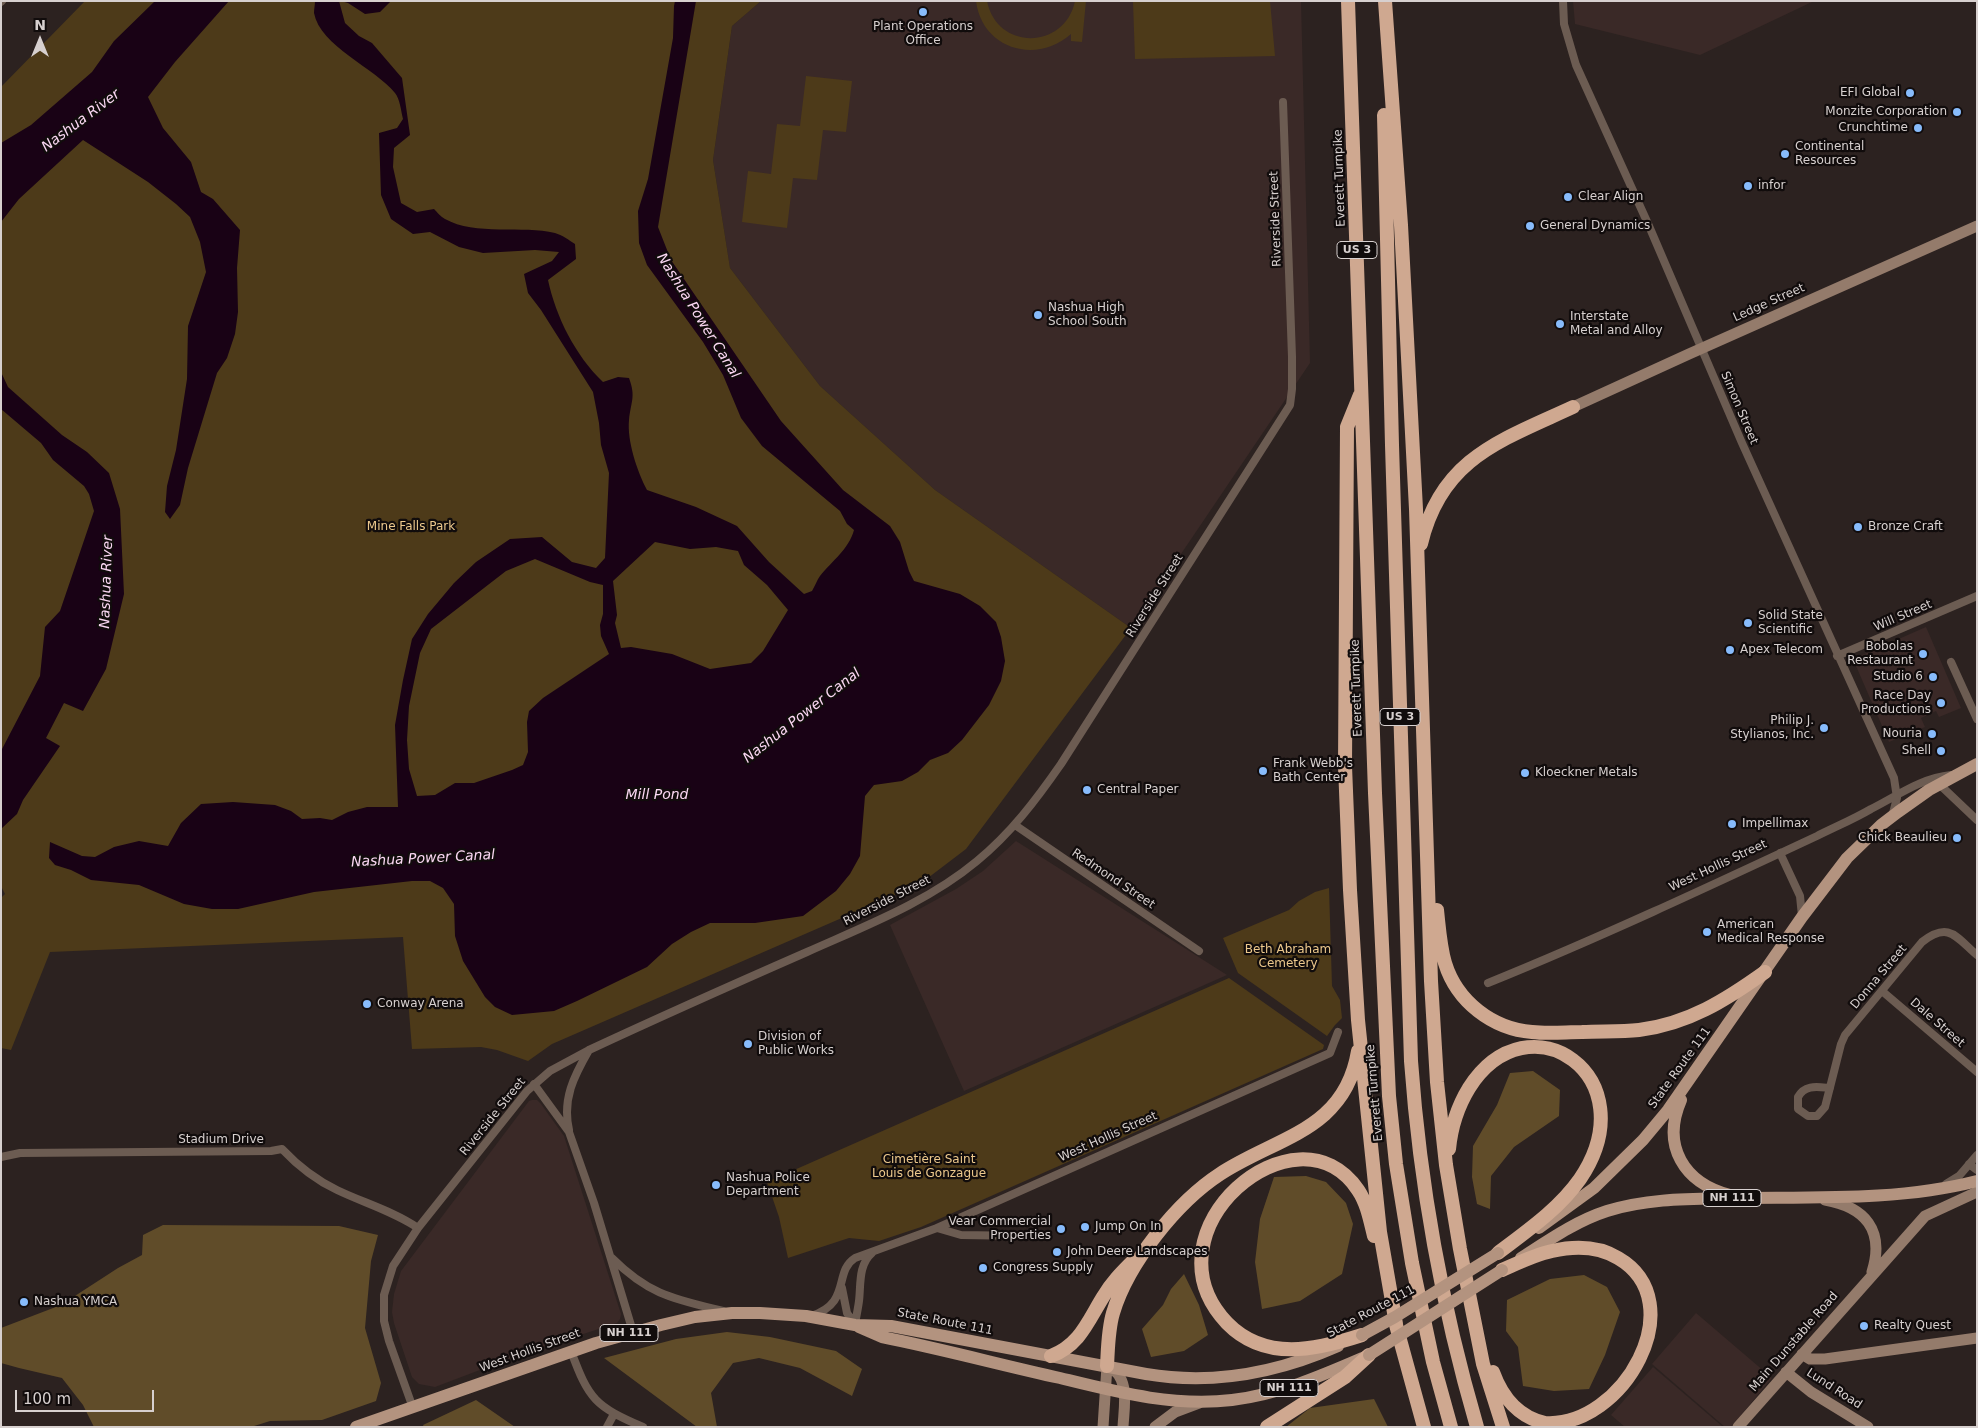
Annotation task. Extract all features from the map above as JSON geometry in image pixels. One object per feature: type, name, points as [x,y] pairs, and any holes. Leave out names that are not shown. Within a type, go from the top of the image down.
[{"type":"highway","name":"Everett Turnpike","points":[[1348,1],[1375,783],[1389,1096],[1401,1197],[1412,1263],[1432,1354],[1451,1427]]},
{"type":"highway","points":[[1383,1],[1401,225],[1418,564],[1435,1048],[1441,1124],[1448,1182],[1473,1314],[1486,1373],[1502,1427]]},
{"type":"highway","name":"US 3","points":[[1383,1],[1392,445],[1411,1061],[1421,1163],[1434,1246],[1451,1329],[1477,1427]]},
{"type":"highway","points":[[1362,389],[1347,428],[1345,670],[1348,843],[1358,1020],[1380,1232],[1396,1324]]},
{"type":"highway","points":[[1418,564],[1423,536],[1433,511],[1444,490],[1464,466],[1483,450],[1573,407]]},
{"type":"highway","points":[[1426,813],[1441,943],[1446,965],[1453,981],[1466,1000],[1482,1014],[1500,1024],[1519,1030],[1547,1033],[1630,1030],[1657,1027],[1684,1020],[1710,1008],[1729,998],[1765,972]]},
{"type":"highway","points":[[1051,1356],[1075,1342],[1110,1286],[1154,1239],[1181,1206],[1205,1184],[1235,1165],[1304,1131],[1330,1111],[1342,1094],[1355,1066],[1358,1050],[1358,1020]]},
{"type":"highway","points":[[1448,1182],[1449,1144],[1457,1114],[1470,1087],[1489,1064],[1513,1051],[1544,1048],[1570,1058],[1586,1072],[1596,1089],[1601,1110],[1599,1136],[1588,1166],[1563,1199],[1498,1253]]},
{"type":"highway","points":[[1362,1335],[1317,1348],[1295,1351],[1282,1350],[1264,1346],[1246,1338],[1230,1326],[1221,1316],[1211,1300],[1203,1275],[1204,1244],[1208,1227],[1218,1210],[1230,1193],[1245,1180],[1269,1167],[1299,1160],[1324,1163],[1337,1169],[1347,1176],[1359,1190],[1365,1202],[1424,1427]]},
{"type":"highway","points":[[1107,1366],[1110,1327],[1117,1303],[1130,1276],[1154,1239]]},
{"type":"highway","points":[[1473,1314],[1501,1390],[1513,1406],[1535,1420],[1562,1424],[1583,1420],[1609,1404],[1632,1376],[1647,1344],[1651,1315],[1649,1299],[1643,1284],[1626,1263],[1601,1251],[1571,1248],[1539,1254],[1502,1270]]},
{"type":"highway","points":[[1267,1427],[1345,1377],[1369,1355]]},
{"type":"main road","name":"State Route 111","points":[[855,1325],[892,1326],[1174,1378],[1236,1376],[1287,1365],[1327,1351],[1362,1335],[1402,1313],[1561,1213],[1607,1177],[1643,1140],[1668,1110],[1841,864],[1888,819],[1966,769]]},
{"type":"main road","points":[[1697,1069],[1681,1099],[1675,1117],[1674,1139],[1678,1155],[1687,1170],[1705,1186],[1724,1194],[1749,1198]]},
{"type":"main road","name":"NH 111","points":[[855,1325],[882,1337],[1124,1394],[1166,1401],[1203,1402],[1234,1400],[1277,1392],[1314,1379],[1369,1355],[1561,1232],[1608,1211],[1656,1201],[1878,1196],[1933,1191],[1977,1181]]},
{"type":"main road","name":"West Hollis Street","points":[[359,1426],[571,1351],[632,1332],[678,1321],[732,1313],[806,1316],[855,1325]]},
{"type":"street","name":"Simon Street","points":[[1563,1],[1564,24],[1576,65],[1649,226],[1837,656],[1894,778],[1897,795]]},
{"type":"street","name":"Riverside Street","points":[[413,1408],[389,1342],[384,1321],[384,1295],[390,1272],[418,1228],[534,1084],[557,1067],[589,1050],[844,936],[934,891],[977,861],[1015,825],[1032,806],[1062,764],[1290,405],[1292,357],[1283,102]]},
{"type":"street","name":"Ledge Street","points":[[1573,407],[1701,348],[1977,226]]},
{"type":"street","name":"Will Street","points":[[1837,656],[1977,596]]},
{"type":"street","points":[[1951,662],[1977,719]]},
{"type":"street","name":"West Hollis Street","points":[[1488,983],[1656,910],[1780,853],[1933,778],[1966,769]]},
{"type":"street","points":[[1940,784],[1977,820]]},
{"type":"street","points":[[1888,819],[1894,810],[1897,795]]},
{"type":"street","name":"Redmond Street","points":[[1015,825],[1199,950]]},
{"type":"street","points":[[1780,853],[1800,896],[1802,917]]},
{"type":"street","name":"Donna Street","points":[[1830,1088],[1812,1087],[1803,1090],[1798,1096],[1798,1109],[1808,1116],[1820,1113],[1825,1107],[1845,1035],[1922,942],[1939,931],[1946,931],[1954,935],[1977,955]]},
{"type":"street","name":"Dale Street","points":[[1882,991],[1977,1072]]},
{"type":"street","name":"West Hollis Street","points":[[806,1316],[826,1309],[835,1300],[842,1286],[845,1270],[855,1258],[937,1228],[1330,1053],[1338,1032]]},
{"type":"street","points":[[589,1050],[575,1074],[568,1096],[566,1113],[569,1132],[594,1203],[632,1332]]},
{"type":"street","points":[[534,1084],[569,1132]]},
{"type":"street","name":"Stadium Drive","points":[[1,1157],[20,1153],[271,1151],[282,1149],[297,1164],[318,1180],[338,1191],[397,1215],[418,1228]]},
{"type":"street","points":[[1933,1191],[1956,1178],[1977,1155]]},
{"type":"street","points":[[1968,1164],[1977,1170]]},
{"type":"street","name":"Main Dunstable Road","points":[[1738,1427],[1925,1216],[1977,1192]]},
{"type":"street","points":[[1793,1197],[1840,1203],[1851,1207],[1863,1216],[1871,1228],[1876,1242],[1875,1261],[1871,1275]]},
{"type":"street","points":[[937,1228],[961,1234],[1027,1236]]},
{"type":"street","points":[[855,1325],[862,1267],[868,1257],[875,1251]]},
{"type":"street","points":[[610,1256],[631,1276],[651,1290],[686,1302],[732,1313]]},
{"type":"street","name":"West Hollis Street","points":[[842,1286],[846,1309],[855,1325]]},
{"type":"street","points":[[1802,1354],[1810,1359],[1825,1359],[1977,1338]]},
{"type":"street","points":[[571,1351],[585,1387],[599,1403],[614,1414],[643,1427]]},
{"type":"street","points":[[1103,1427],[1107,1366],[1113,1369],[1120,1377],[1124,1394],[1123,1427]]},
{"type":"street","name":"Lund Road","points":[[1786,1372],[1816,1395],[1868,1427]]},
{"type":"street","points":[[1154,1427],[1175,1412],[1203,1402]]},
{"type":"street","points":[[606,1427],[614,1414]]},
{"type":"shaded area","name":"Nashua High School South","points":[[761,1],[1301,1],[1310,363],[1131,628],[935,490],[820,386],[730,268],[713,160],[732,26]]},
{"type":"shaded area","points":[[1573,1],[1814,1],[1700,55],[1575,24]]},
{"type":"shaded area","points":[[1926,627],[1961,708],[1939,717],[1936,711],[1921,718],[1925,727],[1889,742],[1853,659]]},
{"type":"shaded area","points":[[1016,841],[1227,975],[964,1091],[890,925],[956,889],[983,871]]},
{"type":"shaded area","points":[[1533,1071],[1560,1090],[1559,1116],[1514,1147],[1491,1176],[1490,1209],[1477,1204],[1472,1177],[1473,1146],[1497,1105],[1510,1073]]},
{"type":"shaded area","points":[[537,1100],[541,1104],[564,1136],[621,1314],[620,1319],[617,1323],[522,1354],[435,1387],[419,1384],[412,1377],[392,1312],[394,1294],[401,1271],[529,1101]]},
{"type":"shaded area","points":[[1306,1176],[1326,1182],[1346,1203],[1353,1224],[1342,1274],[1300,1301],[1262,1309],[1255,1262],[1260,1219],[1274,1177]]},
{"type":"shaded area","points":[[163,1225],[339,1226],[378,1235],[371,1261],[365,1328],[381,1383],[376,1401],[322,1420],[270,1421],[251,1427],[94,1427],[83,1405],[62,1378],[1,1363],[1,1328],[61,1305],[118,1268],[142,1255],[143,1235]]},
{"type":"shaded area","points":[[1184,1274],[1199,1305],[1208,1335],[1184,1351],[1151,1357],[1142,1329],[1163,1305],[1171,1289]]},
{"type":"shaded area","points":[[1584,1275],[1607,1287],[1620,1312],[1605,1355],[1589,1389],[1554,1391],[1523,1386],[1518,1347],[1506,1331],[1507,1300],[1550,1279]]},
{"type":"shaded area","points":[[1696,1313],[1772,1378],[1731,1427],[1725,1427],[1652,1364]]},
{"type":"shaded area","points":[[727,1332],[770,1337],[836,1351],[862,1369],[852,1396],[800,1368],[759,1358],[733,1363],[711,1393],[717,1427],[697,1427],[604,1358],[676,1339]]},
{"type":"shaded area","points":[[1653,1367],[1723,1427],[1625,1427],[1611,1415]]},
{"type":"shaded area","points":[[1374,1399],[1388,1427],[1286,1427],[1310,1408]]},
{"type":"shaded area","points":[[476,1400],[515,1427],[424,1427],[423,1425]]},
{"type":"green space","name":"Mine Falls Park","points":[[85,1],[761,1],[732,26],[713,160],[730,268],[820,386],[935,490],[1131,628],[966,849],[920,884],[552,1044],[528,1061],[497,1050],[481,1047],[412,1049],[403,937],[50,952],[11,1050],[1,1048],[1,898],[5,894],[1,886],[1,87]]},
{"type":"green space","points":[[976,1],[987,1],[993,17],[1004,29],[1017,36],[1031,38],[1045,36],[1058,29],[1069,17],[1075,1],[1086,1],[1082,42],[1071,41],[1071,34],[1057,43],[1042,49],[1027,50],[1013,47],[999,41],[988,31],[980,17]]},
{"type":"green space","points":[[1133,1],[1270,1],[1275,56],[1135,59]]},
{"type":"green space","points":[[806,76],[852,81],[846,132],[823,130],[817,180],[793,178],[787,228],[742,222],[748,171],[771,174],[777,124],[800,126]]},
{"type":"green space","name":"Beth Abraham Cemetery","points":[[1329,888],[1332,986],[1340,1000],[1342,1018],[1327,1036],[1238,973],[1223,938],[1289,910],[1299,901],[1315,892]]},
{"type":"green space","name":"Cimetière Saint Louis de Gonzague","points":[[1229,978],[1324,1045],[1323,1049],[921,1227],[879,1241],[849,1238],[788,1258],[779,1217],[767,1182]]},
{"type":"water","name":"Nashua River","points":[[155,1],[229,1],[175,62],[148,97],[163,128],[191,162],[201,192],[213,199],[240,230],[237,268],[238,312],[235,334],[227,358],[217,373],[188,468],[180,505],[170,519],[165,512],[167,486],[176,450],[187,379],[188,326],[206,272],[200,242],[190,217],[148,182],[83,140],[19,199],[1,222],[1,143],[31,125],[92,72],[114,41]]},
{"type":"water","name":"Mill Pond","points":[[315,1],[339,1],[345,23],[359,36],[372,43],[402,78],[410,135],[394,148],[393,167],[401,203],[417,212],[434,209],[444,218],[457,224],[485,229],[542,231],[558,234],[575,244],[576,259],[548,280],[556,308],[575,348],[603,382],[618,377],[629,378],[633,395],[629,420],[631,446],[636,465],[647,490],[696,507],[737,526],[769,562],[804,594],[812,591],[820,576],[848,543],[854,530],[847,524],[840,511],[762,446],[741,418],[723,375],[703,342],[647,265],[639,243],[638,211],[648,179],[673,38],[675,1],[696,1],[658,227],[671,260],[781,421],[843,490],[890,526],[900,542],[914,581],[960,594],[980,606],[996,622],[1001,637],[1005,661],[1001,681],[989,705],[962,740],[948,753],[930,760],[918,772],[902,781],[874,785],[865,796],[860,856],[850,874],[836,891],[803,916],[755,923],[710,923],[672,944],[647,967],[554,1011],[512,1015],[495,1007],[485,997],[463,961],[455,936],[454,904],[443,888],[430,881],[412,881],[314,892],[238,909],[212,909],[184,904],[139,885],[91,880],[71,870],[55,865],[49,858],[50,842],[82,856],[95,857],[114,847],[139,841],[168,846],[181,823],[201,804],[233,802],[275,805],[291,811],[302,819],[320,818],[332,820],[348,812],[367,807],[398,807],[395,725],[412,639],[428,614],[454,583],[476,562],[510,539],[542,537],[572,562],[596,568],[605,558],[609,473],[601,445],[593,392],[541,310],[528,293],[524,274],[552,261],[559,252],[535,250],[483,253],[459,247],[430,232],[413,234],[391,219],[381,195],[379,133],[397,128],[403,119],[398,98],[386,84],[326,36],[318,25],[314,13]],"holes":[[[655,542],[690,549],[716,547],[738,551],[744,565],[767,585],[788,610],[763,651],[751,663],[710,669],[672,654],[631,647],[621,648],[615,623],[617,615],[613,581]],[[535,559],[590,582],[603,585],[603,614],[600,625],[601,636],[609,654],[543,698],[529,711],[527,722],[528,752],[523,765],[474,783],[455,783],[435,795],[417,796],[409,769],[407,740],[409,706],[420,653],[431,629],[506,571]]]},
{"type":"water","points":[[341,1],[391,1],[380,12],[365,14],[348,3]]},
{"type":"water","name":"Nashua River","points":[[1,372],[8,387],[62,435],[87,452],[109,473],[120,509],[124,594],[106,669],[83,711],[64,703],[46,738],[60,746],[23,800],[17,814],[1,829],[1,751],[40,676],[45,627],[60,611],[94,511],[89,494],[84,486],[53,460],[41,443],[1,409]]},
{"type":"place","name":"Plant Operations Office","points":[[923,12]]},
{"type":"place","name":"EFI Global","points":[[1910,93]]},
{"type":"place","name":"Monzite Corporation","points":[[1957,112]]},
{"type":"place","name":"Crunchtime","points":[[1918,128]]},
{"type":"place","name":"Continental Resources","points":[[1785,154]]},
{"type":"place","name":"infor","points":[[1748,186]]},
{"type":"place","name":"Clear Align","points":[[1568,197]]},
{"type":"place","name":"General Dynamics","points":[[1530,226]]},
{"type":"place","name":"Nashua High School South","points":[[1038,315]]},
{"type":"place","name":"Interstate Metal and Alloy","points":[[1560,324]]},
{"type":"place","name":"Bronze Craft","points":[[1858,527]]},
{"type":"place","name":"Solid State Scientific","points":[[1748,623]]},
{"type":"place","name":"Apex Telecom","points":[[1730,650]]},
{"type":"place","name":"Bobolas Restaurant","points":[[1923,654]]},
{"type":"place","name":"Studio 6","points":[[1933,677]]},
{"type":"place","name":"Race Day Productions","points":[[1941,703]]},
{"type":"place","name":"Philip J. Stylianos, Inc.","points":[[1824,728]]},
{"type":"place","name":"Nouria","points":[[1932,734]]},
{"type":"place","name":"Shell","points":[[1941,751]]},
{"type":"place","name":"Frank Webb's Bath Center","points":[[1263,771]]},
{"type":"place","name":"Kloeckner Metals","points":[[1525,773]]},
{"type":"place","name":"Central Paper","points":[[1087,790]]},
{"type":"place","name":"Impellimax","points":[[1732,824]]},
{"type":"place","name":"Chick Beaulieu","points":[[1957,838]]},
{"type":"place","name":"American Medical Response","points":[[1707,932]]},
{"type":"place","name":"Conway Arena","points":[[367,1004]]},
{"type":"place","name":"Division of Public Works","points":[[748,1044]]},
{"type":"place","name":"Nashua Police Department","points":[[716,1185]]},
{"type":"place","name":"Jump On In","points":[[1085,1227]]},
{"type":"place","name":"Vear Commercial Properties","points":[[1061,1229]]},
{"type":"place","name":"John Deere Landscapes","points":[[1057,1252]]},
{"type":"place","name":"Congress Supply","points":[[983,1268]]},
{"type":"place","name":"Nashua YMCA","points":[[24,1302]]},
{"type":"place","name":"Realty Quest","points":[[1864,1326]]},
{"type":"water label","name":"Nashua Power Canal","points":[[698,316]]},
{"type":"water label","name":"Nashua Power Canal","points":[[802,716]]},
{"type":"water label","name":"Nashua Power Canal","points":[[423,859]]}]
